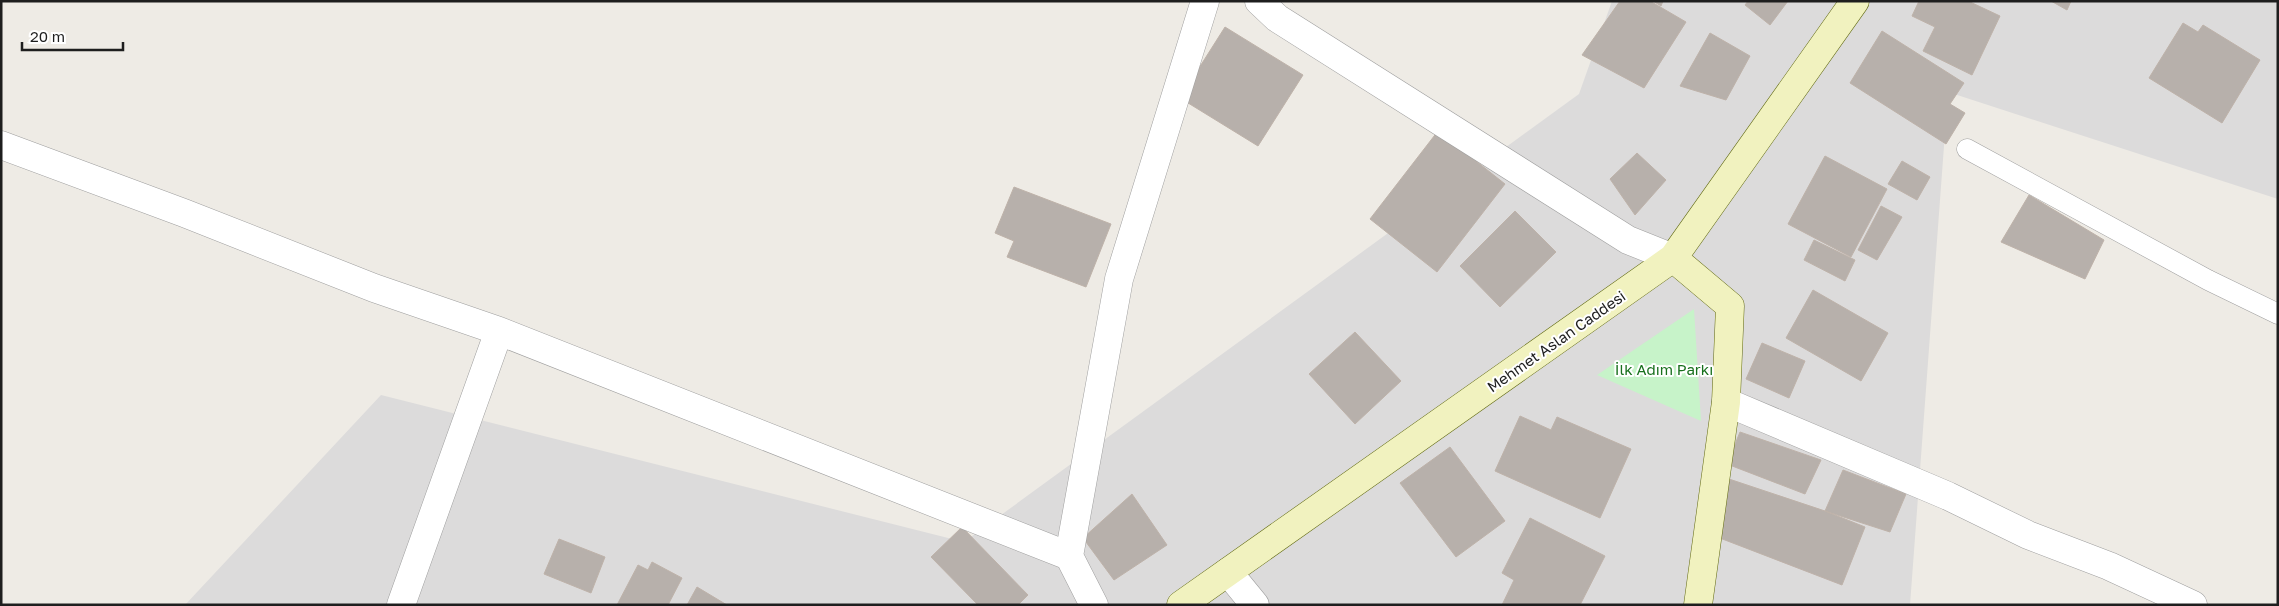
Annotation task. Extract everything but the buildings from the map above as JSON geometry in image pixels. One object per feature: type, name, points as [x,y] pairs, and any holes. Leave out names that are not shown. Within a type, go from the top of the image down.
[{"type":"street","points":[[1094,605],[1069,556],[1119,279],[1205,1]]},
{"type":"street","points":[[1259,1],[1276,18],[1628,240],[1673,258],[1730,306],[1726,402],[1698,605]]},
{"type":"street","name":"Mehmet Aslan Caddesi","points":[[1181,605],[1673,258],[1855,1]]},
{"type":"street","points":[[1,145],[184,213],[374,288],[498,331],[1069,556]]},
{"type":"street","points":[[401,605],[498,331]]},
{"type":"street","points":[[1726,402],[1948,496],[2028,535],[2109,566],[2193,605]]},
{"type":"street","points":[[1228,572],[1255,605]]},
{"type":"lane","points":[[1967,150],[2208,280],[2278,314]]},
{"type":"shaded area","points":[[1612,1],[2278,1],[2278,199],[1948,92],[1910,605],[185,605],[381,395],[964,542],[1579,94]]},
{"type":"green space","name":"İlk Adım Parkı","points":[[1694,309],[1701,421],[1597,375]]}]
